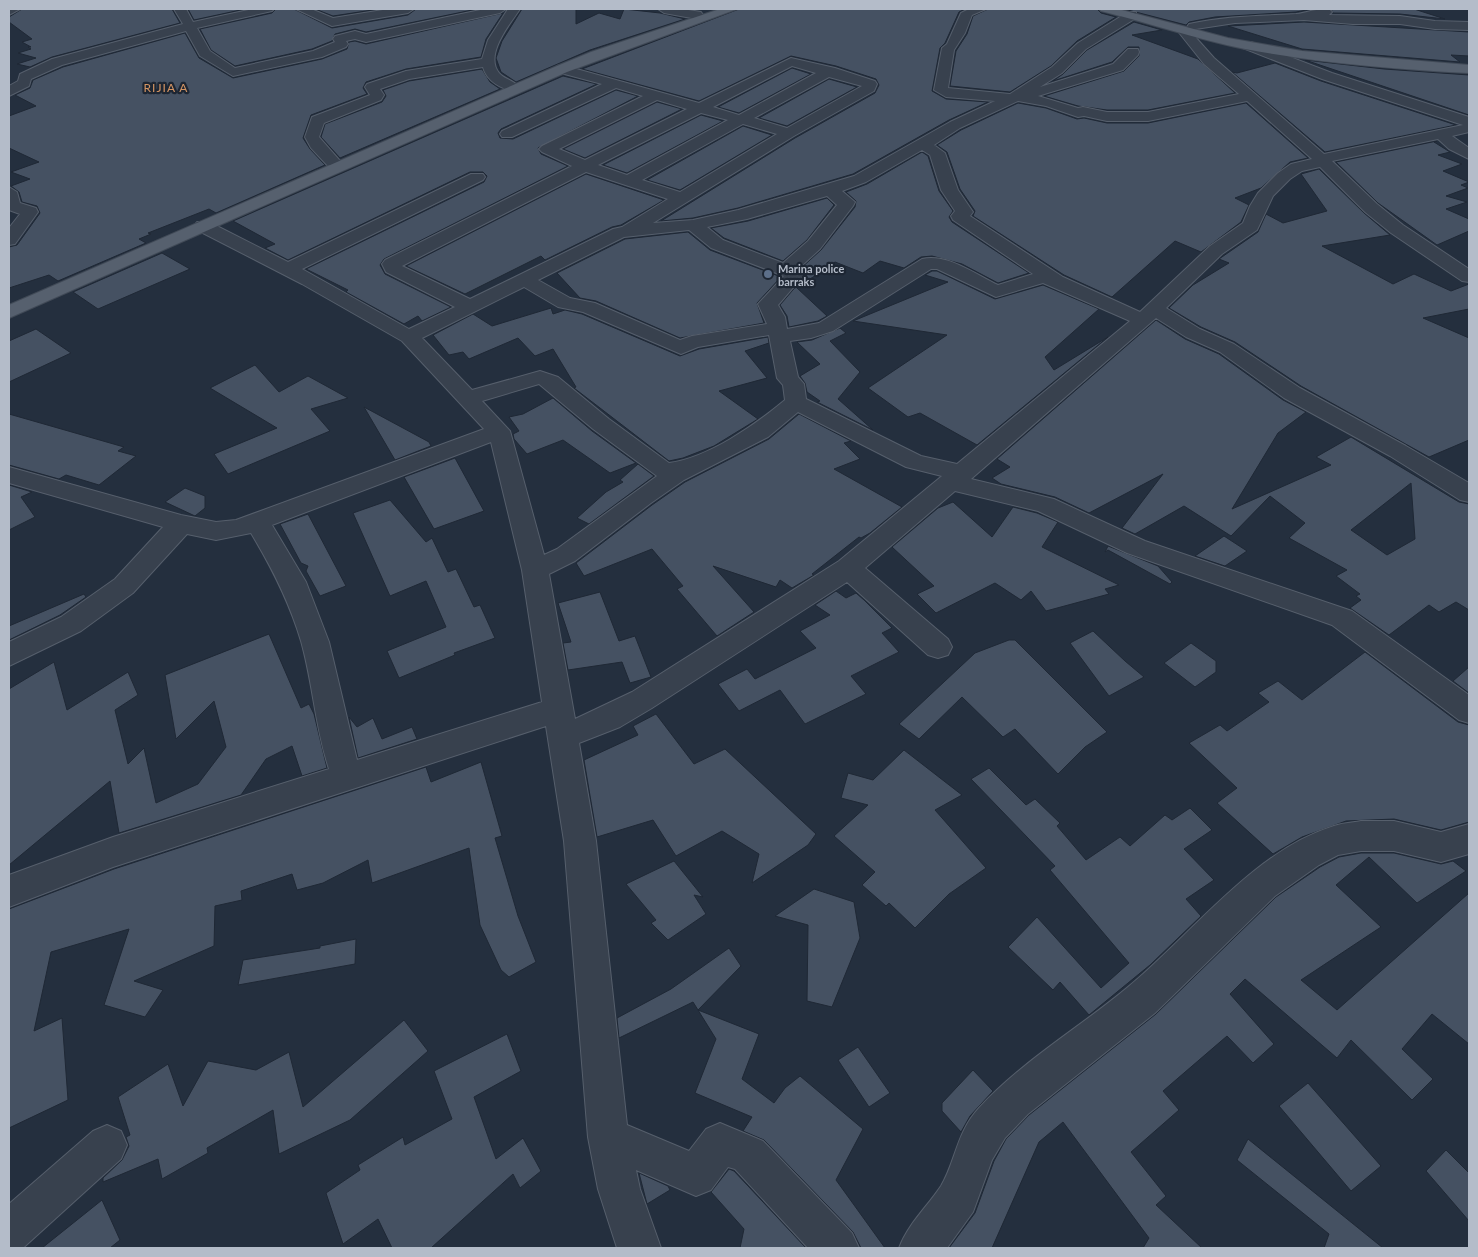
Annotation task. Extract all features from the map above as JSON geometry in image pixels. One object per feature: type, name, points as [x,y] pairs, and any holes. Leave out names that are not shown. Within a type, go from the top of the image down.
[{"type":"main road","points":[[9,303],[589,52],[716,9]]},
{"type":"main road","points":[[9,312],[562,69],[596,55],[731,9]]},
{"type":"main road","points":[[1105,9],[1127,11],[1248,45],[1337,60],[1469,69]]},
{"type":"main road","points":[[1188,28],[1260,43],[1308,50],[1469,64]]},
{"type":"street","points":[[9,11],[14,9]]},
{"type":"street","points":[[180,9],[202,44],[204,53],[233,72],[317,54],[342,44],[339,39],[355,35],[366,38],[500,9]]},
{"type":"street","points":[[9,92],[24,83],[25,77],[57,62],[190,26],[268,9]]},
{"type":"street","points":[[302,9],[332,22],[408,9]]},
{"type":"street","points":[[511,86],[498,82],[491,74],[488,62],[492,43],[514,9]]},
{"type":"street","points":[[664,9],[697,15]]},
{"type":"street","points":[[980,9],[967,14],[959,29],[960,33],[952,46],[948,48],[941,90],[946,93],[1015,97],[1049,102],[1078,113],[1083,110],[1126,119],[1158,116],[1221,100],[1249,97]]},
{"type":"street","points":[[1308,16],[1342,9]]},
{"type":"street","points":[[409,337],[522,279],[619,233],[630,230],[693,225],[741,215],[829,190],[860,179],[933,138],[1015,97],[1057,70],[1082,46],[1127,11]]},
{"type":"street","points":[[1433,11],[1465,26],[1469,37]]},
{"type":"street","points":[[1465,26],[1435,25],[1400,20],[1353,20],[1308,16],[1234,19],[1188,28],[1209,61],[1322,160],[1371,208],[1397,229],[1469,277]]},
{"type":"street","points":[[1248,45],[1327,76],[1469,122]]},
{"type":"street","points":[[1015,97],[1118,67],[1133,52]]},
{"type":"street","points":[[333,162],[316,145],[312,136],[317,120],[376,97],[378,95],[372,88],[394,79],[488,62]]},
{"type":"street","points":[[470,307],[392,268],[391,264],[791,62],[830,71],[870,84],[869,88],[789,133],[630,230]]},
{"type":"street","points":[[18,67],[35,71]]},
{"type":"street","points":[[562,69],[789,133]]},
{"type":"street","points":[[628,181],[830,71]]},
{"type":"street","points":[[507,134],[616,83]]},
{"type":"street","points":[[657,95],[547,149],[585,166],[681,198]]},
{"type":"street","points":[[9,891],[90,860],[347,777],[560,723],[610,718],[642,700],[848,568],[1148,315],[1216,250],[1251,226],[1262,200],[1284,176],[1298,167],[1322,160],[1469,128]]},
{"type":"street","points":[[1440,133],[1454,146],[1469,154]]},
{"type":"street","points":[[933,138],[925,146],[936,153],[945,184],[957,204],[965,212],[959,216],[1056,280]]},
{"type":"street","points":[[288,270],[477,177]]},
{"type":"street","points":[[787,269],[814,246],[845,206],[846,202],[844,199],[829,190]]},
{"type":"street","points":[[9,192],[12,206],[30,212],[9,240]]},
{"type":"street","points":[[693,225],[718,244],[787,269],[794,276],[768,304],[778,332],[788,378],[793,384],[796,402]]},
{"type":"street","points":[[203,226],[288,270],[409,337],[499,431],[534,570],[580,840],[608,1137],[619,1189],[639,1248]]},
{"type":"street","points":[[522,279],[565,303],[588,307],[680,348],[692,342],[730,334],[811,332],[826,327],[928,263],[941,264],[996,291],[1043,277],[1056,280],[1148,315],[1227,348],[1292,393],[1398,451],[1469,494]]},
{"type":"street","points":[[468,398],[540,377],[551,381],[601,424],[665,471],[689,468]]},
{"type":"street","points":[[796,402],[914,462],[957,478],[1044,505],[1136,547],[1342,618],[1469,711]]},
{"type":"street","points":[[534,570],[566,555],[642,497],[689,468],[760,432],[796,402]]},
{"type":"street","points":[[9,475],[181,524],[216,531],[239,528],[499,431]]},
{"type":"street","points":[[257,521],[293,582],[315,642],[337,747],[347,777]]},
{"type":"street","points":[[9,655],[71,624],[124,586],[181,524]]},
{"type":"street","points":[[848,568],[938,647]]},
{"type":"street","points":[[921,1248],[958,1198],[975,1149],[990,1124],[1014,1100],[1142,1000],[1263,885],[1307,854],[1333,841],[1361,836],[1394,836],[1441,847],[1469,839]]},
{"type":"street","points":[[608,1137],[696,1175],[720,1142],[734,1147],[749,1155],[837,1248]]},
{"type":"street","points":[[9,1232],[106,1145]]},
{"type":"building","points":[[22,9],[172,9],[180,23],[52,57],[30,67],[17,64],[36,58],[18,53],[31,49],[28,47],[31,47],[22,42],[32,39],[9,22],[9,17]]},
{"type":"building","points":[[188,9],[245,9],[194,20]]},
{"type":"building","points":[[276,9],[294,9],[332,28],[408,15],[416,9],[477,9],[366,32],[355,29],[335,34],[332,41],[312,49],[235,66],[211,50],[200,29],[272,13]]},
{"type":"building","points":[[315,9],[379,9],[333,16]]},
{"type":"building","points":[[522,9],[576,9],[576,24],[599,13],[620,19],[624,9],[660,13],[685,19],[590,50],[516,82],[501,72],[496,58],[502,41]]},
{"type":"building","points":[[739,9],[965,9],[959,12],[945,43],[940,48],[932,91],[946,99],[988,102],[949,120],[853,174],[738,208],[693,218],[661,221],[795,138],[875,93],[879,85],[876,79],[836,66],[791,56],[699,101],[582,69]]},
{"type":"building","points":[[988,9],[1097,9],[1101,13],[1116,17],[1077,41],[1051,66],[1010,92],[950,86],[956,51],[967,34],[973,16]]},
{"type":"building","points":[[1124,9],[1312,9],[1296,12],[1215,17],[1189,22],[1186,25]]},
{"type":"building","points":[[1331,9],[1414,9],[1445,19],[1400,14],[1333,13]]},
{"type":"building","points":[[503,13],[486,39],[481,57],[406,69],[366,82],[363,88],[367,94],[311,115],[303,138],[310,149],[325,165],[216,213],[209,209],[148,233],[151,234],[139,239],[146,243],[58,281],[49,275],[9,288],[9,247],[17,245],[40,213],[37,206],[22,202],[19,192],[11,186],[30,179],[11,172],[39,162],[9,148],[9,116],[36,106],[15,95],[30,88],[33,80],[63,67],[185,33],[199,58],[233,78],[322,59],[347,49],[349,42],[355,41],[366,44]]},
{"type":"building","points":[[1134,22],[1162,30],[1132,35],[1198,59],[1235,93],[1148,110],[1107,110],[1078,106],[1044,96],[1124,71],[1139,56],[1139,47],[1128,47],[1112,62],[1053,81],[1063,74],[1087,50]]},
{"type":"building","points":[[1304,22],[1469,32],[1469,56],[1451,55],[1460,62],[1302,49],[1228,26]]},
{"type":"building","points":[[1305,60],[1384,69],[1469,75],[1469,115]]},
{"type":"building","points":[[1275,63],[1321,81],[1456,125],[1325,152],[1232,72],[1237,73]]},
{"type":"building","points":[[792,68],[811,74],[739,113],[718,107]]},
{"type":"building","points":[[482,69],[490,82],[500,89],[340,158],[321,137],[325,124],[382,102],[386,96],[383,90],[409,81]]},
{"type":"building","points":[[563,76],[597,84],[501,129],[498,133],[500,138],[513,139],[616,90],[638,96],[538,148],[541,154],[568,166],[384,259],[380,265],[385,274],[451,307],[422,321],[418,316],[404,324],[346,292],[348,290],[306,269],[484,182],[487,176],[483,172],[470,172],[288,260],[265,248],[275,244],[233,221]]},
{"type":"building","points":[[829,79],[857,87],[787,126],[759,118]]},
{"type":"building","points":[[657,102],[682,109],[585,158],[563,149]]},
{"type":"building","points":[[1018,103],[1046,108],[1077,119],[1084,118],[1107,123],[1148,123],[1246,103],[1308,158],[1290,162],[1261,188],[1235,198],[1249,205],[1241,222],[1201,252],[1175,241],[1112,297],[1064,275],[973,216],[975,211],[960,189],[947,152],[937,145],[961,130]]},
{"type":"building","points":[[701,115],[723,121],[627,173],[603,165]]},
{"type":"building","points":[[743,126],[772,135],[680,190],[647,180]]},
{"type":"building","points":[[1437,141],[1434,142],[1450,152],[1438,155],[1462,164],[1443,171],[1469,182],[1461,185],[1468,188],[1446,196],[1467,202],[1446,209],[1469,219],[1469,231],[1437,245],[1378,203],[1336,162]]},
{"type":"building","points":[[922,152],[928,156],[939,191],[953,211],[949,217],[952,222],[1029,273],[998,283],[962,264],[932,256],[921,257],[904,268],[880,261],[863,273],[835,262],[797,288],[827,316],[818,321],[789,327],[787,316],[780,305],[804,277],[800,269],[821,250],[855,207],[856,201],[846,192],[867,184]]},
{"type":"building","points":[[1319,169],[1364,213],[1390,235],[1322,246],[1393,284],[1414,274],[1451,291],[1469,284],[1469,309],[1423,318],[1469,338],[1469,440],[1429,457],[1301,386],[1235,342],[1201,327],[1169,308],[1193,285],[1229,263],[1219,259],[1258,232],[1266,214],[1283,223],[1327,211],[1301,174]]},
{"type":"building","points":[[586,174],[664,200],[621,225],[612,227],[545,260],[541,256],[465,294],[406,266]]},
{"type":"building","points":[[827,198],[834,205],[807,240],[783,261],[724,238],[711,228],[748,221]]},
{"type":"building","points":[[688,232],[710,250],[781,277],[757,303],[764,323],[680,338],[596,301],[580,298],[557,273],[625,239]]},
{"type":"building","points":[[162,253],[190,269],[98,309],[73,292]]},
{"type":"building","points":[[932,271],[937,271],[995,299],[1043,285],[1099,309],[1045,357],[1054,370],[1108,337],[977,445],[920,413],[908,417],[868,388],[947,335],[853,321],[948,282],[925,275]]},
{"type":"building","points":[[551,308],[553,314],[565,310],[582,314],[680,356],[699,349],[768,337],[769,343],[745,351],[767,378],[719,391],[758,419],[714,446],[683,458],[669,461],[574,388],[576,387],[553,349],[535,356],[518,338],[469,359],[463,352],[449,355],[433,335],[473,314],[492,326]]},
{"type":"building","points":[[1156,320],[1185,339],[1219,354],[1283,400],[1306,412],[1278,433],[1232,509],[1331,465],[1316,457],[1351,437],[1459,502],[1469,504],[1469,610],[1456,602],[1439,612],[1429,605],[1389,635],[1350,608],[1361,600],[1356,596],[1360,594],[1336,576],[1347,570],[1289,538],[1305,523],[1270,496],[1231,536],[1184,506],[1135,534],[1122,528],[1163,474],[1089,513],[1055,497],[1001,484],[992,478],[1010,467],[997,459]],"holes":[[[1411,483],[1415,539],[1387,555],[1351,530]]]},
{"type":"building","points":[[840,328],[846,333],[830,341],[860,372],[838,399],[873,430],[817,402],[820,401],[807,392],[805,383],[800,376],[820,364],[797,342],[812,340]]},
{"type":"building","points":[[36,329],[71,353],[9,382],[9,341]]},
{"type":"building","points":[[255,365],[279,392],[308,376],[348,398],[311,409],[330,431],[228,474],[214,454],[277,428],[210,388]]},
{"type":"building","points":[[553,398],[592,431],[636,463],[610,473],[563,440],[527,454],[514,439],[513,434],[519,431],[509,417],[523,414]]},
{"type":"building","points":[[364,407],[429,442],[431,446],[395,460]]},
{"type":"building","points":[[9,414],[124,447],[118,451],[136,456],[99,485],[66,475],[59,479],[9,465]]},
{"type":"building","points":[[799,414],[851,441],[844,443],[860,459],[834,469],[902,507],[870,533],[861,538],[859,537],[812,574],[814,575],[792,588],[780,580],[776,587],[713,566],[754,612],[717,636],[677,589],[683,586],[652,549],[584,576],[576,563],[652,505],[685,482],[769,439]]},
{"type":"building","points":[[455,458],[484,511],[434,529],[404,477]]},
{"type":"building","points":[[638,464],[654,476],[589,524],[577,518],[606,492],[623,482],[620,480]]},
{"type":"building","points":[[9,485],[32,492],[21,497],[35,517],[9,530]]},
{"type":"building","points":[[185,488],[205,496],[205,508],[195,516],[165,502]]},
{"type":"building","points":[[390,500],[426,542],[432,538],[448,572],[456,569],[474,607],[480,605],[495,638],[454,653],[455,655],[399,678],[387,651],[446,627],[426,581],[390,596],[353,513]]},
{"type":"building","points":[[953,502],[992,537],[1013,507],[1037,513],[1058,522],[1042,547],[1119,585],[1105,589],[1109,594],[1046,611],[1031,591],[1021,600],[995,583],[936,613],[917,594],[934,586],[892,547],[938,508]]},
{"type":"building","points":[[308,514],[346,586],[320,596],[306,571],[308,566],[301,563],[280,524]]},
{"type":"building","points":[[1224,536],[1247,551],[1225,566],[1195,556]]},
{"type":"building","points":[[1108,546],[1158,566],[1172,582],[1170,584],[1108,550],[1105,552]]},
{"type":"building","points":[[836,591],[846,598],[856,593],[864,600],[892,628],[882,633],[899,652],[851,676],[866,694],[805,724],[780,690],[739,711],[718,684],[747,669],[755,679],[816,648],[800,631],[830,615],[815,605]]},
{"type":"building","points":[[600,592],[619,641],[635,636],[651,677],[630,683],[622,662],[568,670],[563,643],[571,642],[558,603]]},
{"type":"building","points":[[84,594],[86,597],[60,615],[9,640],[9,626]]},
{"type":"building","points":[[1093,631],[1144,677],[1109,696],[1070,643]]},
{"type":"building","points":[[269,634],[301,708],[309,704],[314,714],[327,768],[302,776],[292,746],[266,759],[241,795],[119,833],[110,781],[9,865],[9,689],[54,662],[67,710],[128,672],[138,695],[115,710],[128,764],[144,748],[156,803],[198,784],[226,747],[214,701],[176,739],[165,675]]},
{"type":"building","points":[[1009,640],[1015,640],[1107,732],[1085,747],[1058,774],[1015,729],[1003,737],[962,697],[919,739],[899,724],[975,653]]},
{"type":"building","points":[[1191,643],[1216,661],[1216,672],[1195,687],[1164,663]]},
{"type":"building","points":[[1365,652],[1458,722],[1469,725],[1469,822],[1441,830],[1394,819],[1346,821],[1302,837],[1273,854],[1217,803],[1237,788],[1189,743],[1220,725],[1227,731],[1269,702],[1258,693],[1278,681],[1302,700]]},
{"type":"building","points":[[1469,667],[1469,693],[1453,681]]},
{"type":"building","points":[[656,714],[694,764],[725,749],[816,834],[808,845],[752,883],[759,854],[722,831],[676,856],[653,820],[597,837],[584,760],[638,735],[633,726]]},
{"type":"building","points":[[349,717],[357,727],[373,718],[382,739],[412,727],[417,739],[358,758]]},
{"type":"building","points":[[904,750],[962,795],[935,810],[986,868],[949,894],[915,928],[889,903],[886,906],[862,885],[875,872],[834,836],[868,805],[841,798],[848,773],[873,780]]},
{"type":"building","points":[[481,762],[502,836],[495,838],[518,916],[536,962],[509,977],[501,970],[480,925],[469,848],[372,883],[368,860],[323,883],[297,890],[292,874],[241,891],[242,900],[215,906],[214,946],[134,981],[163,990],[145,1017],[104,1005],[129,929],[51,952],[34,1031],[62,1018],[68,1100],[9,1128],[9,909],[114,869],[426,767],[431,782]]},
{"type":"building","points":[[989,768],[1026,805],[1035,799],[1060,823],[1057,826],[1086,860],[1120,837],[1130,846],[1165,815],[1172,820],[1190,808],[1212,830],[1184,849],[1214,880],[1186,899],[1201,916],[1150,965],[1089,1015],[1060,982],[1053,990],[1008,947],[1037,917],[1101,988],[1129,963],[1050,870],[1055,866],[971,779]]},
{"type":"building","points":[[1361,853],[1394,853],[1441,864],[1453,861],[1466,871],[1417,903],[1369,857],[1336,885],[1381,927],[1301,980],[1337,1010],[1469,893],[1469,1044],[1432,1014],[1402,1049],[1433,1079],[1412,1100],[1351,1040],[1337,1058],[1245,979],[1230,994],[1274,1044],[1253,1063],[1227,1036],[1163,1091],[1179,1110],[1131,1152],[1166,1196],[1156,1205],[1202,1248],[1143,1248],[1149,1238],[1063,1122],[1039,1142],[992,1248],[949,1248],[975,1213],[994,1161],[1006,1139],[1029,1115],[1156,1014],[1276,897],[1320,867],[1339,857]]},
{"type":"building","points":[[674,861],[703,897],[694,895],[706,914],[668,940],[651,923],[656,920],[626,884]]},
{"type":"building","points":[[814,889],[854,902],[860,938],[832,1007],[807,1001],[808,925],[775,916]]},
{"type":"building","points":[[356,939],[355,964],[238,985],[243,960],[320,948],[320,946]]},
{"type":"building","points":[[729,948],[741,966],[698,1010],[693,1002],[619,1038],[617,1018],[671,989]]},
{"type":"building","points":[[698,1010],[759,1034],[742,1079],[774,1103],[785,1088],[800,1076],[863,1129],[836,1180],[885,1248],[861,1248],[853,1232],[764,1140],[743,1131],[752,1117],[695,1093],[716,1039]]},
{"type":"building","points":[[404,1020],[428,1051],[350,1120],[279,1154],[273,1110],[207,1148],[208,1153],[162,1179],[158,1159],[103,1182],[103,1178],[122,1160],[129,1146],[126,1137],[130,1135],[118,1097],[168,1064],[183,1106],[208,1061],[256,1070],[289,1052],[303,1107]]},
{"type":"building","points":[[507,1034],[521,1071],[474,1097],[496,1159],[523,1138],[541,1171],[520,1188],[513,1174],[431,1248],[392,1248],[378,1219],[343,1244],[326,1193],[360,1170],[358,1165],[403,1137],[405,1145],[452,1119],[434,1071]]},
{"type":"building","points":[[858,1047],[890,1093],[869,1107],[838,1060]]},
{"type":"building","points":[[973,1070],[993,1091],[970,1116],[961,1132],[942,1111],[942,1103]]},
{"type":"building","points":[[1308,1083],[1381,1166],[1351,1191],[1279,1106]]},
{"type":"building","points":[[1248,1139],[1383,1248],[1324,1248],[1329,1234],[1237,1160]]},
{"type":"building","points":[[1446,1150],[1468,1172],[1469,1170],[1469,1221],[1426,1171]]},
{"type":"building","points":[[729,1169],[734,1171],[806,1248],[740,1248],[744,1229],[711,1192]]},
{"type":"building","points":[[639,1173],[668,1186],[670,1190],[647,1204]]},
{"type":"building","points":[[102,1200],[120,1240],[110,1248],[42,1248]]},
{"type":"place","name":"Marina police barraks","points":[[768,274]]},
{"type":"district","name":"RIJIA A","points":[[166,87]]}]
